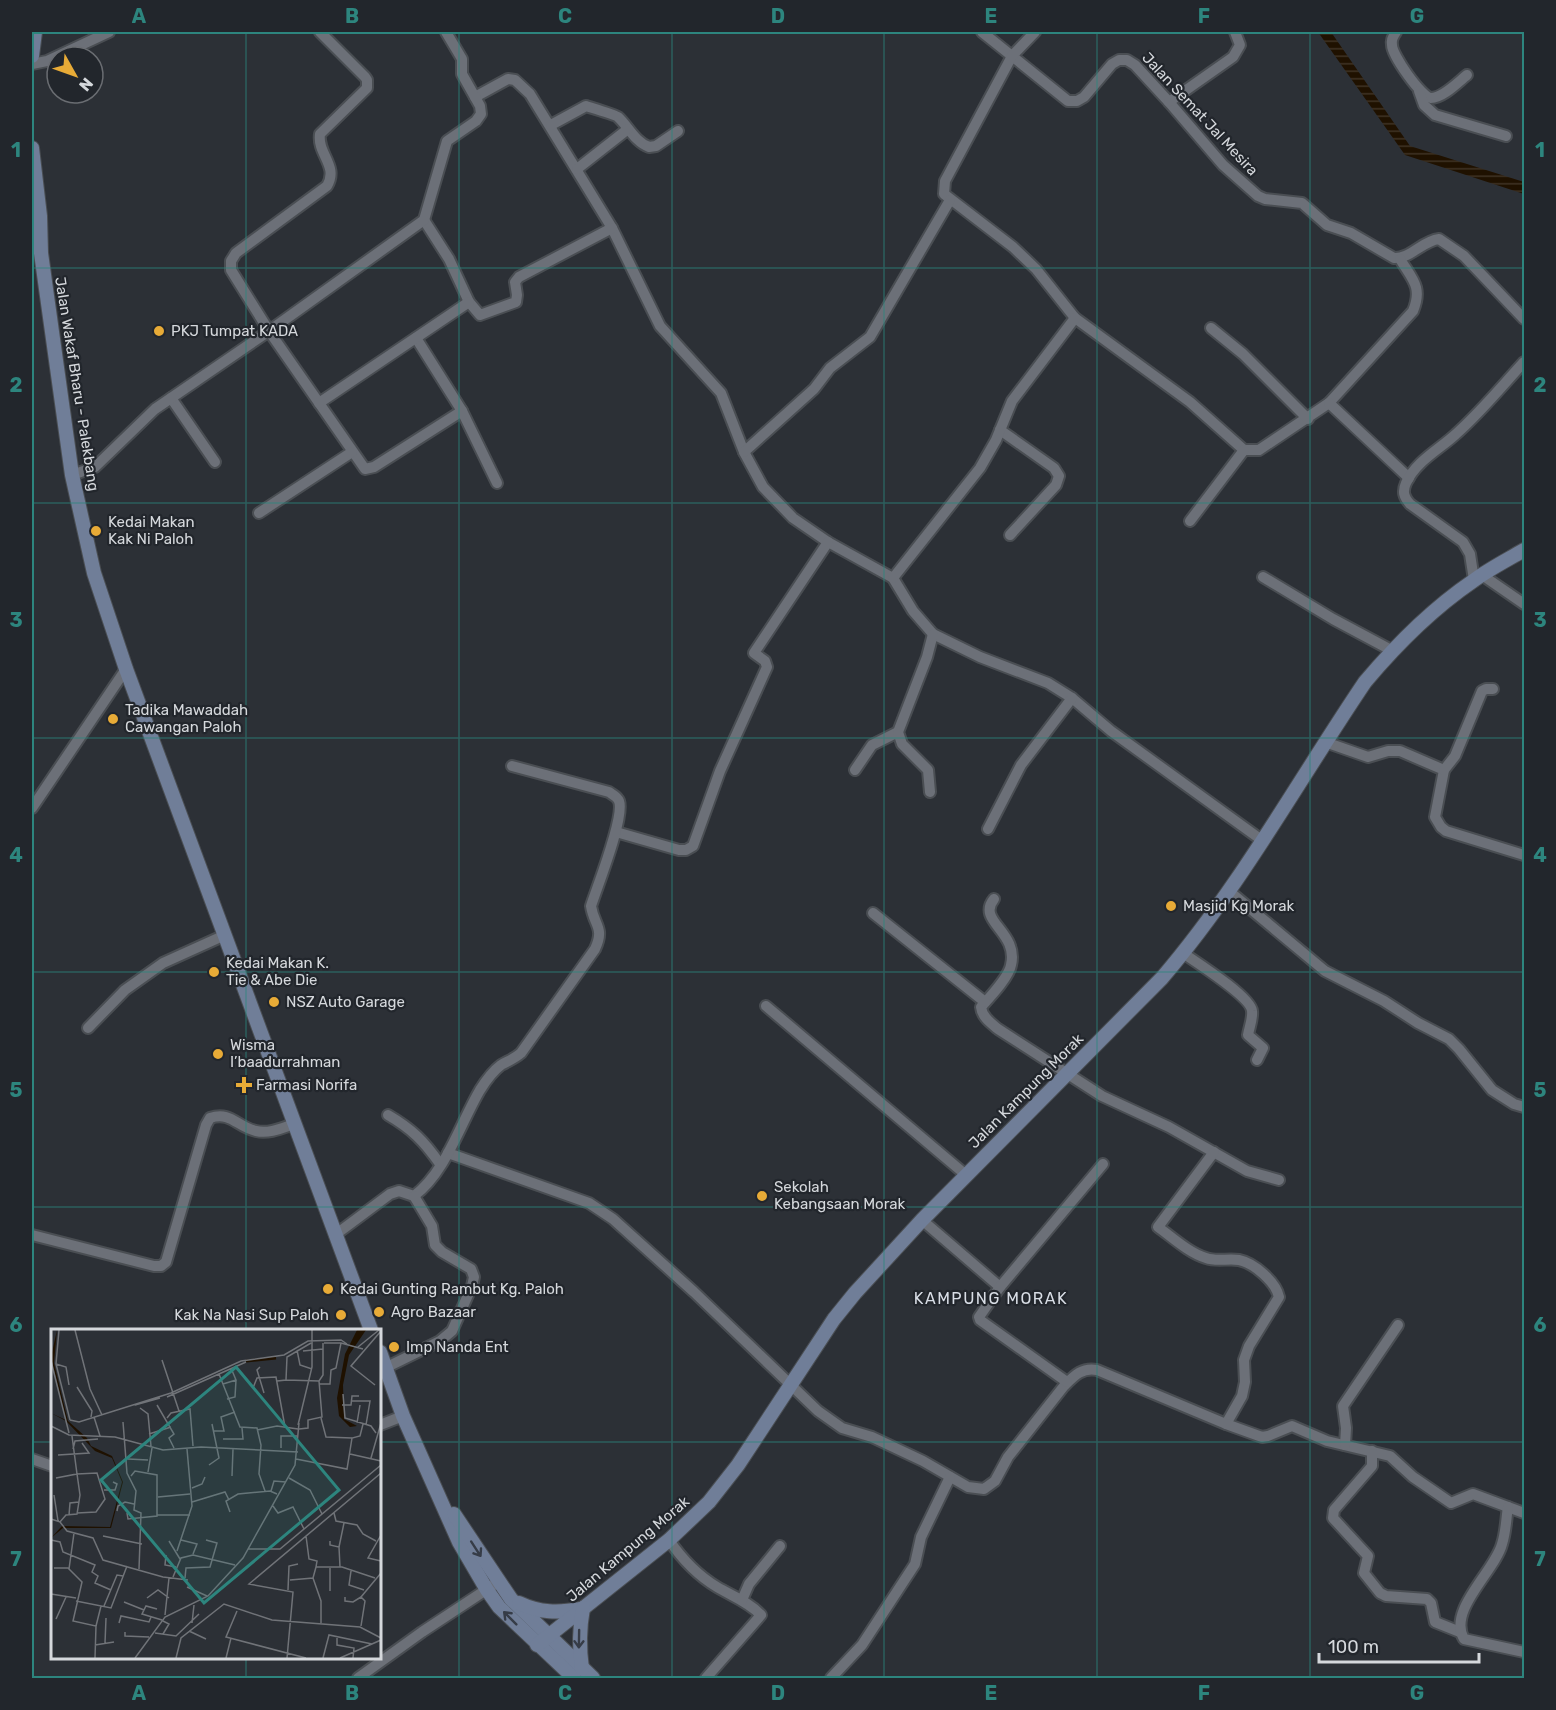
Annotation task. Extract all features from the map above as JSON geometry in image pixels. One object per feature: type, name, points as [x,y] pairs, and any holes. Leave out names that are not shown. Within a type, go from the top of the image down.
[{"type":"main road","points":[[32,56],[35,32]]},
{"type":"main road","name":"Jalan Wakaf Bharu - Palekbang","points":[[32,148],[40,216],[41,253],[72,475],[94,573],[126,669],[371,1329]]},
{"type":"main road","name":"Jalan Kampung Morak","points":[[542,1641],[669,1540],[709,1502],[723,1485],[834,1319],[855,1293],[922,1220],[1162,978],[1229,891],[1324,742],[1365,682],[1391,650],[1478,577],[1524,550]]},
{"type":"main road","points":[[381,1355],[403,1416],[434,1482],[492,1586],[499,1607],[583,1675]]},
{"type":"main road","points":[[492,1586],[533,1610],[559,1613],[584,1608],[579,1628],[583,1675]]},
{"type":"main road","points":[[511,1599],[542,1641]]},
{"type":"street","points":[[32,64],[47,61],[109,32]]},
{"type":"street","points":[[320,32],[365,76],[368,88],[320,134],[318,141],[331,168],[331,177],[327,186],[232,257],[230,267],[269,331],[362,466],[369,469],[462,411]]},
{"type":"street","points":[[72,475],[95,467],[155,409],[424,220],[447,141],[476,121],[481,114],[480,106],[462,74],[462,59],[446,32]]},
{"type":"street","name":"Jalan Semat Jal Mesira","points":[[982,32],[1068,101],[1077,101],[1084,97],[1112,64],[1119,60],[1127,60],[1135,65],[1169,102],[1223,165],[1260,198],[1302,203],[1327,225],[1351,233],[1389,256],[1400,259]]},
{"type":"street","points":[[1035,32],[1012,56],[945,181],[944,194],[1036,269],[1075,318],[1190,402],[1244,450],[1259,450],[1329,404],[1413,311],[1418,298],[1417,287],[1400,259],[1433,240],[1439,239],[1445,242],[1464,256],[1524,319]]},
{"type":"street","points":[[1169,102],[1233,57],[1240,45],[1235,32]]},
{"type":"street","points":[[1396,32],[1392,38],[1393,51],[1419,91],[1424,105],[1435,115],[1506,136]]},
{"type":"street","points":[[1419,91],[1432,98],[1440,96],[1467,75]]},
{"type":"street","points":[[475,97],[505,81],[515,80],[530,94],[612,228],[660,327],[722,393],[744,452],[763,487],[793,518],[828,542],[893,578],[913,611],[933,634],[980,657],[1034,676],[1072,698],[1111,731],[1263,841]]},
{"type":"street","points":[[551,125],[586,106],[614,114],[642,144],[649,147],[656,146],[678,131]]},
{"type":"street","points":[[577,169],[628,129]]},
{"type":"street","points":[[744,452],[814,389],[830,368],[870,337],[950,200]]},
{"type":"street","points":[[424,220],[449,259],[469,302],[480,315],[513,304],[518,298],[515,282],[519,277],[612,228]]},
{"type":"street","points":[[319,403],[469,302]]},
{"type":"street","points":[[893,578],[980,468],[1012,401],[1075,318]]},
{"type":"street","points":[[1211,328],[1243,354],[1308,419]]},
{"type":"street","points":[[416,338],[462,411],[497,483]]},
{"type":"street","points":[[1524,362],[1455,436],[1431,453],[1409,478],[1404,490],[1404,496],[1410,504],[1463,542],[1478,577],[1524,604]]},
{"type":"street","points":[[171,398],[215,462]]},
{"type":"street","points":[[1329,404],[1409,478]]},
{"type":"street","points":[[1000,430],[1054,468],[1059,476],[1056,485],[1010,535]]},
{"type":"street","points":[[1190,521],[1244,450]]},
{"type":"street","points":[[259,513],[352,452]]},
{"type":"street","points":[[616,831],[679,850],[686,850],[693,846],[720,771],[767,664],[754,653],[828,542]]},
{"type":"street","points":[[1263,577],[1333,620],[1391,650]]},
{"type":"street","points":[[930,792],[930,773],[927,766],[902,744],[898,732],[927,657],[933,634]]},
{"type":"street","points":[[32,808],[126,669]]},
{"type":"street","points":[[1493,689],[1482,691],[1455,756],[1444,770],[1434,817],[1441,828],[1446,831],[1524,855]]},
{"type":"street","points":[[988,829],[1021,765],[1072,698]]},
{"type":"street","points":[[855,770],[872,746],[898,732]]},
{"type":"street","points":[[1324,742],[1368,757],[1388,751],[1400,751],[1444,770]]},
{"type":"street","points":[[414,1196],[448,1153],[480,1090],[502,1065],[514,1060],[521,1053],[595,949],[600,933],[591,906],[616,831],[620,803],[616,796],[609,792],[512,766]]},
{"type":"street","points":[[1513,851],[1524,843]]},
{"type":"street","points":[[1229,891],[1325,971],[1384,1001],[1418,1023],[1449,1039],[1460,1049],[1492,1090],[1514,1104],[1524,1107]]},
{"type":"street","points":[[994,899],[989,907],[989,914],[1010,942],[1011,967],[981,1007],[987,1020],[1102,1096],[1169,1127],[1247,1171],[1280,1180]]},
{"type":"street","points":[[873,913],[986,1002]]},
{"type":"street","points":[[88,1028],[125,990],[163,963],[225,935]]},
{"type":"street","points":[[1183,952],[1231,987],[1250,1006],[1252,1012],[1248,1033],[1263,1048],[1257,1060]]},
{"type":"street","points":[[766,1006],[966,1175]]},
{"type":"street","points":[[32,1235],[161,1266],[165,1262],[210,1118],[219,1115],[228,1117],[255,1131],[275,1130],[294,1124]]},
{"type":"street","points":[[388,1115],[409,1127],[426,1144],[440,1164]]},
{"type":"street","points":[[1214,1152],[1158,1227],[1206,1258],[1220,1261],[1234,1259],[1245,1262],[1273,1284],[1277,1290],[1279,1297],[1249,1346],[1244,1360],[1245,1382],[1242,1396],[1226,1424]]},
{"type":"street","points":[[448,1153],[589,1203],[613,1219],[818,1411],[842,1428],[872,1437],[976,1490],[989,1487],[995,1481],[1008,1457],[1067,1382],[1090,1369],[1264,1437],[1292,1426],[1327,1441],[1389,1456],[1413,1477],[1451,1503],[1473,1494],[1524,1513]]},
{"type":"street","points":[[1067,1382],[979,1319],[1000,1287],[1103,1164]]},
{"type":"street","points":[[335,1235],[390,1194],[399,1191],[414,1196],[432,1226],[435,1245],[442,1252],[471,1269],[474,1276],[456,1325],[447,1337],[385,1368]]},
{"type":"street","points":[[922,1220],[1000,1287]]},
{"type":"street","points":[[1345,1445],[1346,1428],[1343,1406],[1398,1325]]},
{"type":"street","points":[[381,1425],[403,1416]]},
{"type":"street","points":[[1372,1451],[1372,1466],[1334,1510],[1333,1518],[1368,1556],[1364,1573],[1382,1594],[1427,1599],[1431,1604],[1435,1622],[1460,1632]]},
{"type":"street","points":[[32,1459],[51,1466]]},
{"type":"street","points":[[831,1678],[862,1645],[915,1564],[921,1537],[950,1477]]},
{"type":"street","points":[[1508,1507],[1502,1545],[1467,1606],[1461,1621],[1460,1632],[1464,1639],[1524,1652]]},
{"type":"street","points":[[669,1540],[683,1561],[715,1586],[750,1604],[761,1615],[706,1678]]},
{"type":"street","points":[[742,1600],[749,1584],[780,1546]]},
{"type":"street","points":[[358,1678],[492,1586]]},
{"type":"shaded area","points":[[1318,32],[1331,32],[1410,146],[1524,182],[1524,194],[1405,155]]},
{"type":"place","name":"PKJ Tumpat KADA","points":[[159,331]]},
{"type":"place","name":"Kedai Makan Kak Ni Paloh","points":[[96,531]]},
{"type":"place","name":"Tadika Mawaddah Cawangan Paloh","points":[[113,719]]},
{"type":"place","name":"Masjid Kg Morak","points":[[1171,906]]},
{"type":"place","name":"Kedai Makan K. Tie & Abe Die","points":[[214,972]]},
{"type":"place","name":"NSZ Auto Garage","points":[[274,1002]]},
{"type":"place","name":"Wisma I’baadurrahman","points":[[218,1054]]},
{"type":"place","name":"Farmasi Norifa","points":[[244,1085]]},
{"type":"place","name":"Sekolah Kebangsaan Morak","points":[[762,1196]]},
{"type":"place","name":"Kedai Gunting Rambut Kg. Paloh","points":[[328,1289]]},
{"type":"place","name":"Agro Bazaar","points":[[379,1312]]},
{"type":"place","name":"Kak Na Nasi Sup Paloh","points":[[341,1315]]},
{"type":"place","name":"Imp Nanda Ent","points":[[394,1347]]},
{"type":"district","name":"KAMPUNG MORAK","points":[[991,1298]]}]
